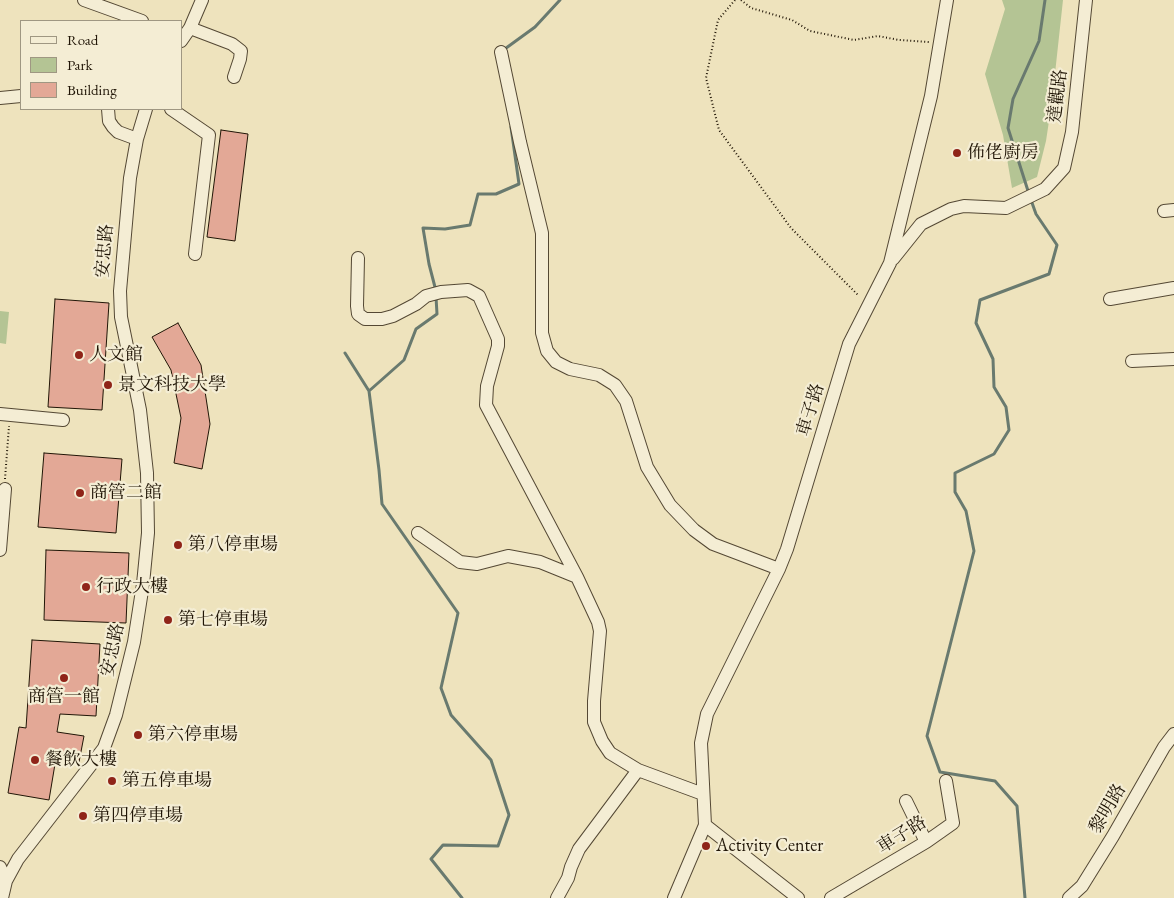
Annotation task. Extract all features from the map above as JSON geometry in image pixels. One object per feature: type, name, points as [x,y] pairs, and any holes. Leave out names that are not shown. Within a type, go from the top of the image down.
[{"type":"street","points":[[84,0],[139,20]]},
{"type":"street","points":[[202,0],[184,35],[232,44],[240,51],[240,59],[234,77]]},
{"type":"street","name":"車子路","points":[[674,898],[705,825],[701,743],[707,714],[779,569],[787,549],[850,344],[890,263],[931,96],[947,0]]},
{"type":"street","name":"達觀路","points":[[890,263],[922,224],[964,206],[1006,208],[1045,189],[1064,168],[1072,132],[1086,0]]},
{"type":"street","points":[[501,52],[542,233],[542,333],[547,351],[556,362],[570,369],[599,375],[615,385],[626,401],[647,467],[670,505],[694,530],[713,544],[779,569]]},
{"type":"street","points":[[1,94],[20,96]]},
{"type":"street","points":[[108,110],[109,121],[113,127],[118,132],[137,139]]},
{"type":"street","name":"安忠路","points":[[2,898],[6,881],[18,859],[104,748],[116,716],[134,642],[143,584],[148,533],[146,473],[140,410],[121,317],[120,291],[130,178],[137,139],[146,110]]},
{"type":"street","points":[[172,110],[209,135],[196,254]]},
{"type":"street","points":[[358,258],[357,306],[358,314],[364,319],[382,319],[393,316],[416,304],[426,296],[441,292],[468,290],[479,296],[498,339],[498,346],[487,386],[486,405],[577,577],[598,622],[600,631],[594,722],[602,741],[610,753],[638,770],[703,794]]},
{"type":"street","points":[[1110,299],[1174,288]]},
{"type":"street","points":[[1132,361],[1174,359]]},
{"type":"street","points":[[5,414],[63,420]]},
{"type":"street","points":[[0,550],[5,489]]},
{"type":"street","points":[[418,533],[460,562],[477,564],[508,556],[540,562],[577,577]]},
{"type":"street","name":"黎明路","points":[[1069,898],[1082,886],[1164,747],[1174,734]]},
{"type":"street","points":[[557,898],[568,878],[579,849],[638,770]]},
{"type":"street","name":"車子路","points":[[831,898],[926,842],[954,823],[946,781]]},
{"type":"street","points":[[906,801],[926,842]]},
{"type":"street","points":[[705,825],[798,898]]},
{"type":"street","points":[[0,867],[6,881]]},
{"type":"path","points":[[735,0],[718,20],[706,78],[719,130],[791,228],[868,305]]},
{"type":"path","points":[[741,0],[750,8],[792,20],[810,31],[854,40],[878,36],[899,40],[938,42]]},
{"type":"path","points":[[5,414],[5,489]]},
{"type":"green space","points":[[1002,0],[1063,0],[1052,101],[1046,141],[1037,177],[1012,188],[1003,135],[985,74],[1005,9]]},
{"type":"green space","points":[[0,311],[9,312],[6,344],[0,343]]},
{"type":"building","points":[[221,130],[248,134],[235,241],[207,237]]},
{"type":"building","name":"人文館","points":[[55,299],[109,303],[102,410],[48,407]]},
{"type":"building","points":[[178,323],[201,365],[210,424],[202,469],[174,463],[181,418],[171,370],[152,337]]},
{"type":"building","name":"商管二館","points":[[44,453],[122,459],[116,533],[38,527]]},
{"type":"building","name":"行政大樓","points":[[46,550],[129,553],[126,623],[44,620]]},
{"type":"building","points":[[32,640],[100,644],[96,716],[60,714],[57,732],[84,736],[79,762],[56,758],[49,800],[8,793],[19,727],[26,728]]},
{"type":"waterway","points":[[502,51],[535,27],[560,0]]},
{"type":"waterway","points":[[1029,194],[1008,128],[1013,99],[1039,41],[1045,0]]},
{"type":"waterway","points":[[436,291],[423,228],[445,229],[470,225],[478,194],[496,194],[519,184],[511,127]]},
{"type":"waterway","points":[[1025,898],[1017,806],[995,781],[940,772],[927,736],[974,551],[966,511],[955,492],[955,473],[994,454],[1009,430],[1006,407],[994,387],[993,359],[976,323],[980,300],[1049,274],[1057,245],[1036,214],[1031,200]]},
{"type":"waterway","points":[[436,297],[437,314],[416,329],[404,360],[369,391],[382,504],[458,613],[441,688],[451,715],[491,760],[509,815],[498,846],[443,845],[431,859],[462,898]]},
{"type":"waterway","points":[[345,353],[369,391]]},
{"type":"place","name":"佈佬廚房","points":[[957,153]]},
{"type":"place","name":"人文館","points":[[79,355]]},
{"type":"place","name":"景文科技大學","points":[[108,385]]},
{"type":"place","name":"商管二館","points":[[80,493]]},
{"type":"place","name":"第八停車場","points":[[178,545]]},
{"type":"place","name":"行政大樓","points":[[86,587]]},
{"type":"place","name":"第七停車場","points":[[168,620]]},
{"type":"place","name":"商管一館","points":[[64,678]]},
{"type":"place","name":"第六停車場","points":[[138,735]]},
{"type":"place","name":"餐飲大樓","points":[[35,760]]},
{"type":"place","name":"第五停車場","points":[[112,781]]},
{"type":"place","name":"第四停車場","points":[[83,816]]},
{"type":"place","name":"Activity Center","points":[[706,846]]}]
